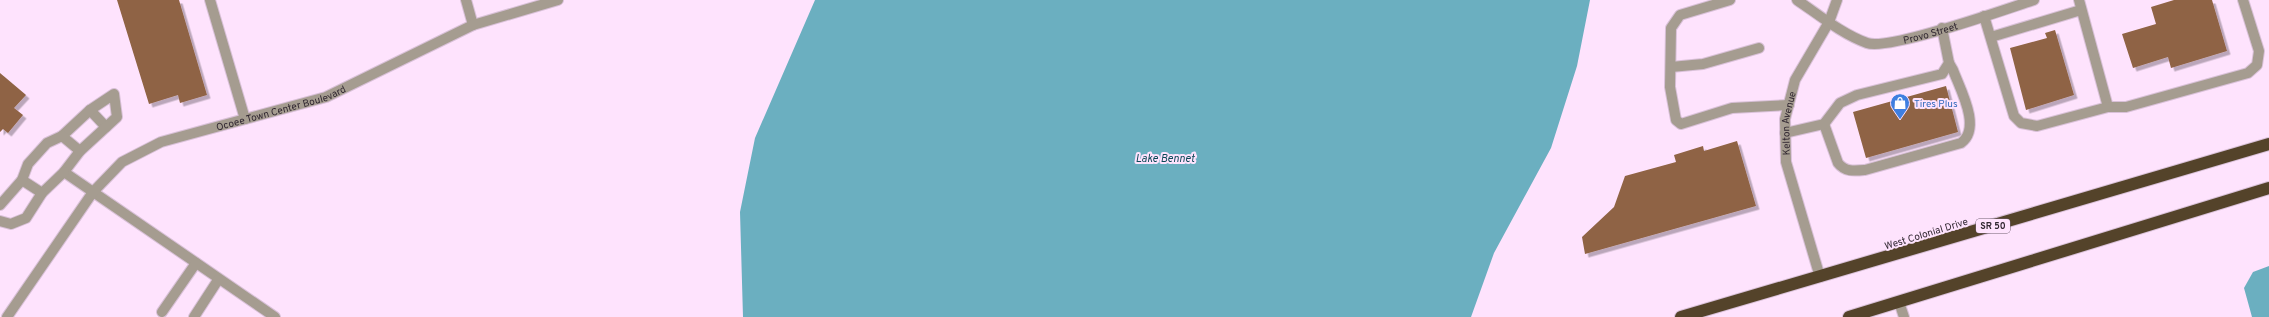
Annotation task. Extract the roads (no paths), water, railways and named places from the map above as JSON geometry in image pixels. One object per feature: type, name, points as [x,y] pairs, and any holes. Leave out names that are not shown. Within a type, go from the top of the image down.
[{"type":"highway","name":"West Colonial Drive","points":[[1681,317],[2269,144]]},
{"type":"highway","points":[[1849,317],[2269,188]]},
{"type":"street","points":[[210,0],[245,119]]},
{"type":"street","points":[[466,0],[473,25]]},
{"type":"street","name":"Ocoee Town Center Boulevard","points":[[7,317],[93,192],[122,162],[161,142],[326,97],[473,25],[558,0]]},
{"type":"street","points":[[1730,0],[1680,15],[1671,28],[1670,87],[1678,123],[1681,124],[1732,108],[1789,105]]},
{"type":"street","name":"Provo Street","points":[[1797,0],[1829,22],[1868,44],[1896,42],[2034,0]]},
{"type":"street","name":"Kelton Avenue","points":[[1820,277],[1786,162],[1785,119],[1795,80],[1829,22],[1837,0]]},
{"type":"street","points":[[1984,16],[2014,116],[2021,123],[2037,126],[2108,107],[2126,107],[2248,73],[2257,65],[2259,51],[2243,0]]},
{"type":"street","points":[[1991,37],[2080,5],[2108,107]]},
{"type":"street","points":[[1824,124],[1838,163],[1842,167],[1854,171],[1865,170],[1961,143],[1966,139],[1970,125],[1953,70],[1949,63],[1942,28]]},
{"type":"street","points":[[1671,67],[1703,64],[1759,48]]},
{"type":"street","points":[[1785,133],[1824,124],[1840,104],[1858,95],[1942,74],[1949,63]]},
{"type":"street","points":[[0,206],[22,180],[28,164],[47,143],[62,136],[90,110],[114,94],[117,117],[80,151],[64,172],[42,193],[26,218],[11,224],[0,221]]},
{"type":"street","points":[[90,110],[106,127]]},
{"type":"street","points":[[62,136],[80,151]]},
{"type":"street","points":[[64,172],[196,263],[218,280],[275,317]]},
{"type":"street","points":[[22,180],[42,193]]},
{"type":"street","points":[[162,312],[196,263]]},
{"type":"street","points":[[194,317],[218,280]]},
{"type":"street","points":[[1899,302],[1904,317]]},
{"type":"water","name":"Lake Bennet","points":[[815,0],[1590,0],[1577,66],[1551,148],[1494,253],[1471,317],[743,317],[740,212],[755,138]]},
{"type":"water","points":[[2269,266],[2269,317],[2252,317],[2244,288],[2253,272]]},
{"type":"place","name":"Tires Plus","points":[[1900,120]]}]
